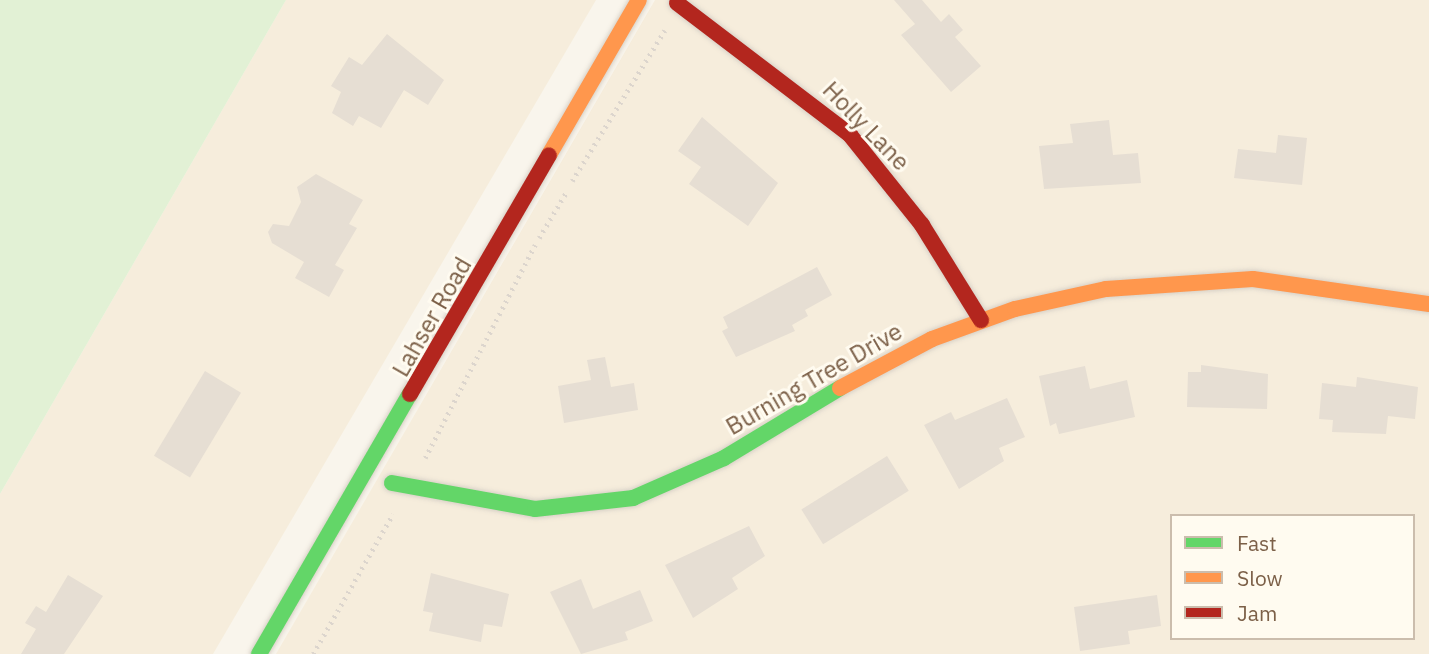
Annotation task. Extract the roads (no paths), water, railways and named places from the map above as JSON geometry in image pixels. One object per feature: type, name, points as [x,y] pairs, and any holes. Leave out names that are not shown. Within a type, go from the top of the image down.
[{"type":"street","name":"Lahser Road","points":[[259,654],[639,0]]},
{"type":"street","name":"Holly Lane","points":[[677,3],[850,135],[922,225],[981,320]]},
{"type":"street","name":"Burning Tree Drive","points":[[393,483],[535,509],[633,498],[724,458],[883,362],[981,320],[1051,299],[1204,278],[1308,285],[1429,304]]}]
